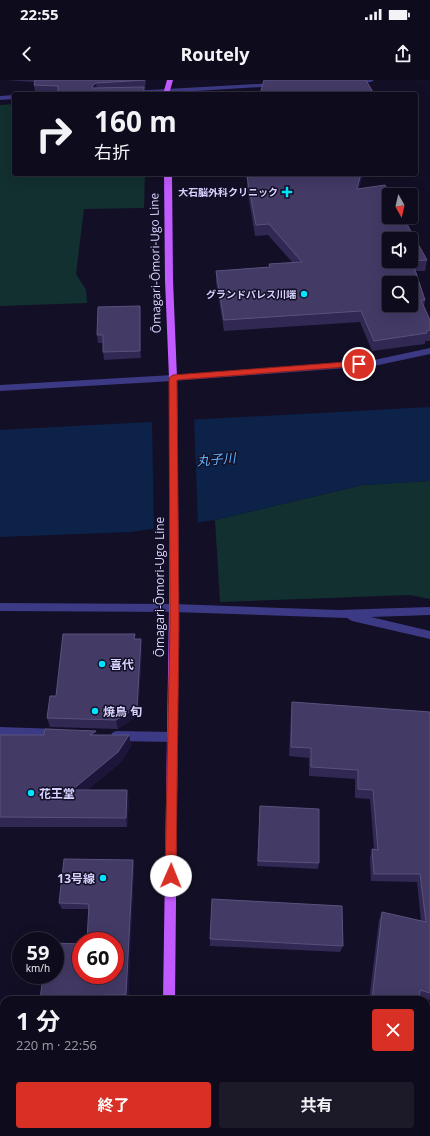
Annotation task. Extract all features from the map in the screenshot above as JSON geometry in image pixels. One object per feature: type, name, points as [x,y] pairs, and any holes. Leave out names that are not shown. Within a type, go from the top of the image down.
[{"type":"main road","points":[[166,92],[170,80]]},
{"type":"main road","name":"Ōmagari-Ōmori-Ugo Line","points":[[168,176],[169,280],[173,378],[174,608],[169,996]]},
{"type":"street","points":[[342,82],[371,80]]},
{"type":"street","points":[[180,92],[280,85]]},
{"type":"street","points":[[0,98],[12,97]]},
{"type":"street","points":[[0,388],[173,378],[374,363],[430,351]]},
{"type":"street","points":[[0,607],[174,608],[339,614],[430,611]]},
{"type":"street","points":[[339,614],[430,635]]},
{"type":"street","points":[[0,732],[71,734]]},
{"type":"street","points":[[102,735],[173,737]]},
{"type":"green space","points":[[12,104],[12,176],[145,176],[144,208],[84,209],[76,274],[86,290],[87,303],[0,306],[0,105]]},
{"type":"green space","points":[[430,481],[430,599],[410,595],[220,602],[215,520],[363,485]]},
{"type":"water","name":"丸子川","points":[[430,407],[430,481],[363,485],[215,520],[131,532],[0,537],[0,430]]},
{"type":"pier","points":[[194,418],[198,525],[154,531],[152,420]]},
{"type":"building","points":[[35,80],[145,80],[96,83],[92,86],[93,88],[144,87],[144,92],[58,92],[58,86],[34,85]]},
{"type":"building","points":[[264,80],[366,80],[373,92],[261,92]]},
{"type":"building","points":[[360,176],[357,189],[385,185],[387,188],[382,188],[382,224],[407,224],[411,232],[382,232],[382,268],[414,268],[417,276],[382,276],[382,312],[418,312],[418,279],[425,300],[421,300],[430,320],[430,330],[426,331],[427,333],[374,341],[361,311],[224,320],[216,271],[270,267],[269,264],[302,262],[269,224],[256,225],[247,177]]},
{"type":"building","points":[[418,244],[427,260],[418,261]]},
{"type":"building","points":[[140,306],[140,351],[103,352],[103,335],[97,335],[98,307]]},
{"type":"building","points":[[63,634],[135,634],[134,639],[141,639],[137,707],[116,720],[47,718],[50,696],[56,696]]},
{"type":"building","points":[[292,702],[430,712],[430,993],[420,990],[419,996],[372,996],[382,912],[426,922],[420,874],[374,874],[372,849],[378,850],[373,790],[358,789],[358,770],[311,767],[311,748],[291,747]]},
{"type":"building","name":"花王堂","points":[[45,729],[96,731],[90,735],[129,735],[118,752],[72,790],[127,790],[126,818],[0,817],[0,735],[44,735]]},
{"type":"building","points":[[260,806],[319,809],[319,863],[258,861]]},
{"type":"building","points":[[64,859],[133,860],[126,995],[40,996],[42,984],[64,984],[64,943],[72,944],[72,984],[124,984],[124,932],[87,932],[89,904],[59,903]]},
{"type":"building","points":[[212,899],[342,906],[343,946],[210,939]]},
{"type":"place","name":"大石脳外科クリニック","points":[[287,192]]},
{"type":"place","name":"グランドパレス川端","points":[[304,294]]},
{"type":"place","name":"喜代","points":[[102,664]]},
{"type":"place","name":"焼鳥 旬","points":[[95,711]]},
{"type":"place","name":"花王堂","points":[[31,793]]},
{"type":"place","name":"13号線","points":[[103,878]]},
{"type":"route","points":[[171,876],[174,624],[173,378],[359,364]]}]
